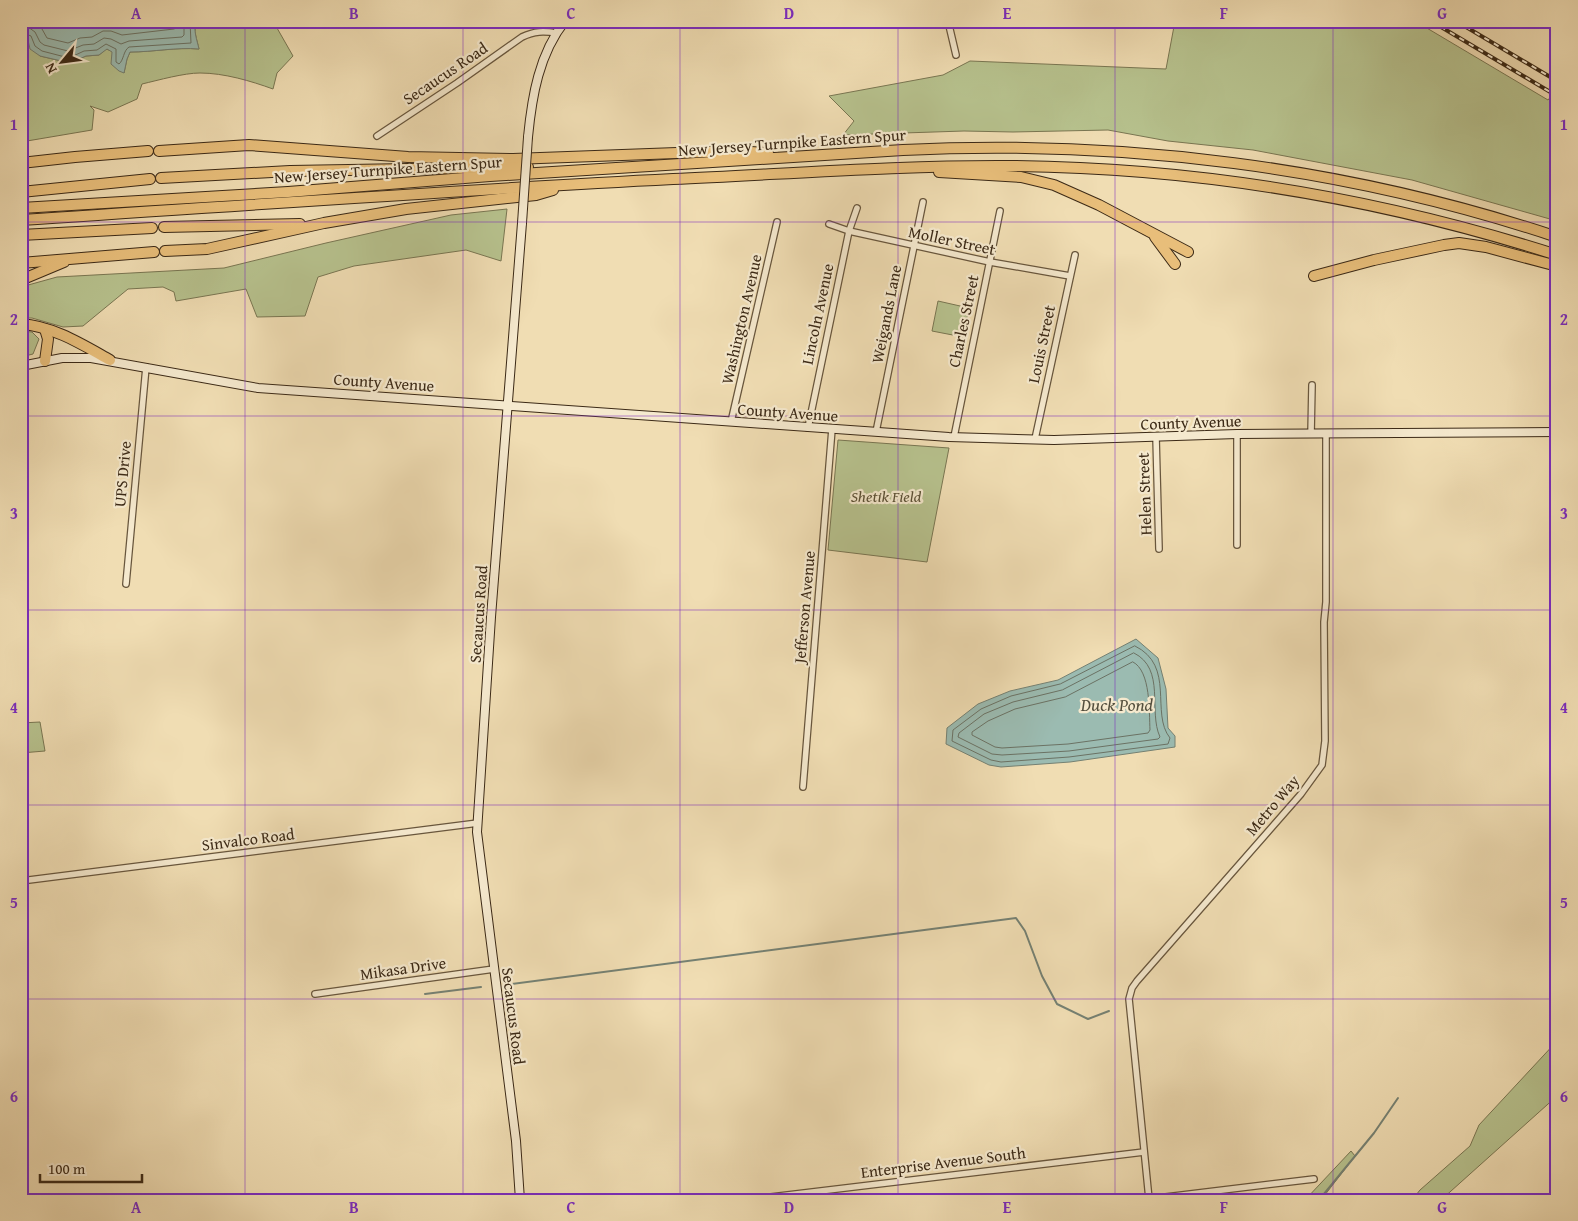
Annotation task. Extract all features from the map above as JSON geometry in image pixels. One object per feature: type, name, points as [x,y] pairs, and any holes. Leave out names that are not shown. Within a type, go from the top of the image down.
[{"type":"highway","points":[[159,151],[249,145],[384,156],[438,158],[546,159],[750,152],[801,156]]},
{"type":"highway","name":"New Jersey Turnpike Eastern Spur","points":[[21,208],[288,192],[466,177],[801,156],[934,148],[1006,147],[1100,151],[1202,160],[1310,176],[1387,191],[1448,206],[1557,237]]},
{"type":"highway","points":[[21,163],[75,156],[148,152]]},
{"type":"highway","points":[[161,178],[290,170],[375,170],[573,165],[614,168]]},
{"type":"highway","name":"New Jersey Turnpike Eastern Spur","points":[[21,220],[581,184],[891,168],[1032,166],[1140,172],[1228,181],[1313,194],[1404,213],[1557,255]]},
{"type":"highway","points":[[891,168],[1015,177],[1038,181],[1078,195],[1188,252]]},
{"type":"highway","points":[[21,192],[150,179]]},
{"type":"highway","points":[[166,252],[207,249],[324,224],[428,206],[536,194],[581,184]]},
{"type":"highway","points":[[164,227],[324,224]]},
{"type":"highway","points":[[21,235],[152,228]]},
{"type":"highway","points":[[1151,233],[1175,264]]},
{"type":"highway","points":[[1314,276],[1374,260],[1458,243],[1486,247],[1557,266]]},
{"type":"highway","points":[[21,263],[154,252]]},
{"type":"highway","points":[[21,270],[74,258]]},
{"type":"highway","points":[[21,280],[74,258]]},
{"type":"highway","points":[[21,324],[46,329],[89,348],[110,360]]},
{"type":"highway","points":[[45,361],[48,339],[46,329]]},
{"type":"main road","name":"Secaucus Road","points":[[520,1200],[516,1141],[477,832],[491,617],[528,137],[536,82],[544,58],[565,21]]},
{"type":"main road","name":"County Avenue","points":[[21,366],[82,357],[110,360],[259,388],[954,437],[1036,439],[1237,434],[1557,432]]},
{"type":"street","points":[[948,21],[956,55]]},
{"type":"street","name":"Secaucus Road","points":[[377,136],[458,83],[522,37],[532,32],[543,30],[557,33]]},
{"type":"street","name":"Weigands Lane","points":[[876,432],[923,202]]},
{"type":"street","name":"Lincoln Avenue","points":[[808,428],[849,231],[857,208]]},
{"type":"street","name":"Charles Street","points":[[954,437],[1000,211]]},
{"type":"street","name":"Washington Avenue","points":[[731,422],[777,222]]},
{"type":"street","name":"Moller Street","points":[[829,224],[849,231],[990,262],[1070,276]]},
{"type":"street","name":"Louis Street","points":[[1036,439],[1075,254]]},
{"type":"street","name":"UPS Drive","points":[[126,584],[146,367]]},
{"type":"street","points":[[1311,434],[1312,385]]},
{"type":"street","name":"Jefferson Avenue","points":[[803,787],[832,429]]},
{"type":"street","points":[[1237,434],[1237,545]]},
{"type":"street","name":"Metro Way","points":[[1314,1179],[1149,1199],[1129,999],[1132,988],[1301,794],[1322,765],[1325,741],[1326,434]]},
{"type":"street","name":"Helen Street","points":[[1156,437],[1159,549]]},
{"type":"street","name":"Sinvalco Road","points":[[21,881],[478,824]]},
{"type":"street","name":"Mikasa Drive","points":[[315,994],[494,969]]},
{"type":"street","name":"Enterprise Avenue South","points":[[745,1200],[1144,1152]]},
{"type":"green space","points":[[196,21],[273,21],[293,56],[277,73],[273,89],[247,80],[218,74],[194,73],[171,77],[142,84],[137,99],[108,112],[90,106],[94,110],[92,130],[21,142],[21,37],[28,40],[40,56],[70,63],[86,56],[99,55],[106,49],[112,51],[124,73],[130,52],[199,49],[195,31]]},
{"type":"green space","points":[[1175,21],[1415,21],[1548,100],[1557,89],[1557,221],[1412,180],[1253,150],[1168,141],[1108,130],[964,131],[843,135],[854,121],[829,96],[943,75],[970,61],[1166,69]]},
{"type":"green space","points":[[507,209],[501,261],[466,250],[354,266],[318,277],[305,316],[257,317],[246,289],[176,301],[174,292],[163,287],[128,289],[83,326],[63,327],[32,318],[21,318],[21,287],[57,277],[224,268],[451,215]]},
{"type":"green space","points":[[938,301],[969,308],[963,337],[932,331]]},
{"type":"green space","points":[[21,331],[32,332],[39,339],[33,354],[21,357]]},
{"type":"green space","name":"Shetik Field","points":[[838,440],[949,448],[927,562],[828,550]]},
{"type":"green space","points":[[40,722],[45,751],[21,753],[21,723]]},
{"type":"green space","points":[[1557,1041],[1557,1096],[1441,1200],[1412,1200],[1420,1190],[1470,1146],[1479,1125]]},
{"type":"green space","points":[[1351,1151],[1355,1156],[1321,1200],[1305,1200]]},
{"type":"water","points":[[21,21],[196,21],[195,31],[199,49],[130,52],[124,73],[111,64],[112,52],[107,49],[99,55],[86,56],[70,63],[40,56],[30,49],[28,40],[21,37]]},
{"type":"water","name":"Duck Pond","points":[[1136,639],[1158,658],[1166,689],[1168,728],[1175,736],[1175,747],[1070,762],[1001,767],[989,765],[946,744],[947,728],[978,704],[1010,691],[1058,680]]},
{"type":"waterway","points":[[504,985],[1016,918],[1025,931],[1042,976],[1057,1004],[1088,1019],[1109,1011]]},
{"type":"waterway","points":[[425,994],[481,987]]},
{"type":"waterway","points":[[1319,1200],[1374,1133],[1398,1098]]},
{"type":"railway","points":[[1431,21],[1557,96]]},
{"type":"railway","points":[[1456,21],[1557,81]]}]
